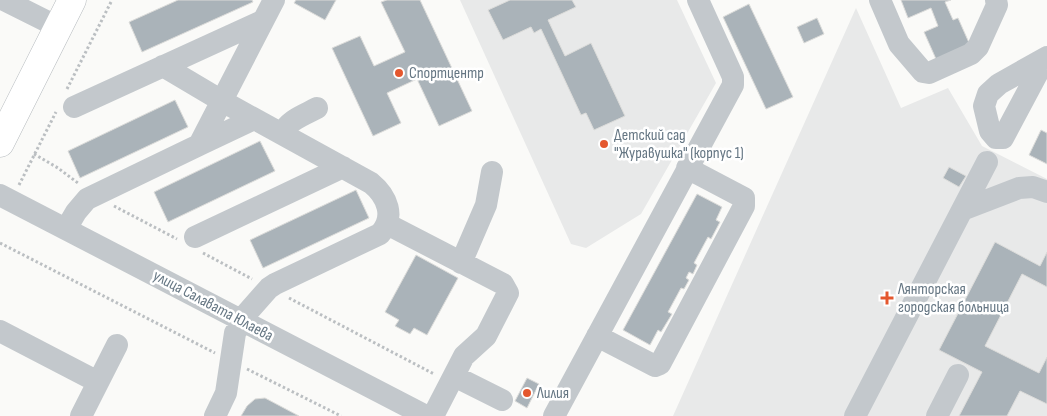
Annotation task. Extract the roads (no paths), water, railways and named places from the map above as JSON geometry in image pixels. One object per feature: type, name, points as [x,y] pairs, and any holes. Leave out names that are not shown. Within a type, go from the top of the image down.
[{"type":"main road","points":[[0,143],[72,0]]},
{"type":"street","points":[[4,0],[58,27]]},
{"type":"street","points":[[199,145],[274,0]]},
{"type":"street","points":[[880,0],[899,44],[923,72],[929,73],[971,54],[978,47],[997,5],[996,0]]},
{"type":"street","points":[[554,416],[733,85],[733,77],[701,1]]},
{"type":"street","points":[[65,104],[163,66],[262,21]]},
{"type":"street","points":[[163,66],[222,101],[371,183],[384,196],[389,213],[387,224],[380,234],[374,238],[274,284],[258,300],[235,333],[226,392],[215,416]]},
{"type":"street","points":[[282,134],[288,123],[317,108]]},
{"type":"street","points":[[66,229],[76,212],[87,199],[254,119]]},
{"type":"street","points":[[855,416],[987,162]]},
{"type":"street","points":[[195,237],[343,167]]},
{"type":"street","points":[[597,336],[655,366],[660,364],[744,206],[744,198],[687,168]]},
{"type":"street","points":[[461,263],[486,205],[492,172]]},
{"type":"street","points":[[962,210],[1019,188],[1033,187],[1047,192]]},
{"type":"street","name":"улица Салавата Юлаева","points":[[0,195],[426,416]]},
{"type":"street","points":[[387,224],[503,284],[508,293],[486,336],[464,356],[433,416]]},
{"type":"street","points":[[2,336],[98,382]]},
{"type":"street","points":[[81,416],[117,345]]},
{"type":"street","points":[[937,416],[958,375]]},
{"type":"street","points":[[454,376],[502,400]]},
{"type":"place","name":"Спортцентр","points":[[399,73]]},
{"type":"place","name":"Детский сад \"Журавушка\" (корпус 1)","points":[[604,144]]},
{"type":"place","name":"Лянторская городская больница","points":[[887,298]]},
{"type":"place","name":"Лилия","points":[[527,393]]}]
